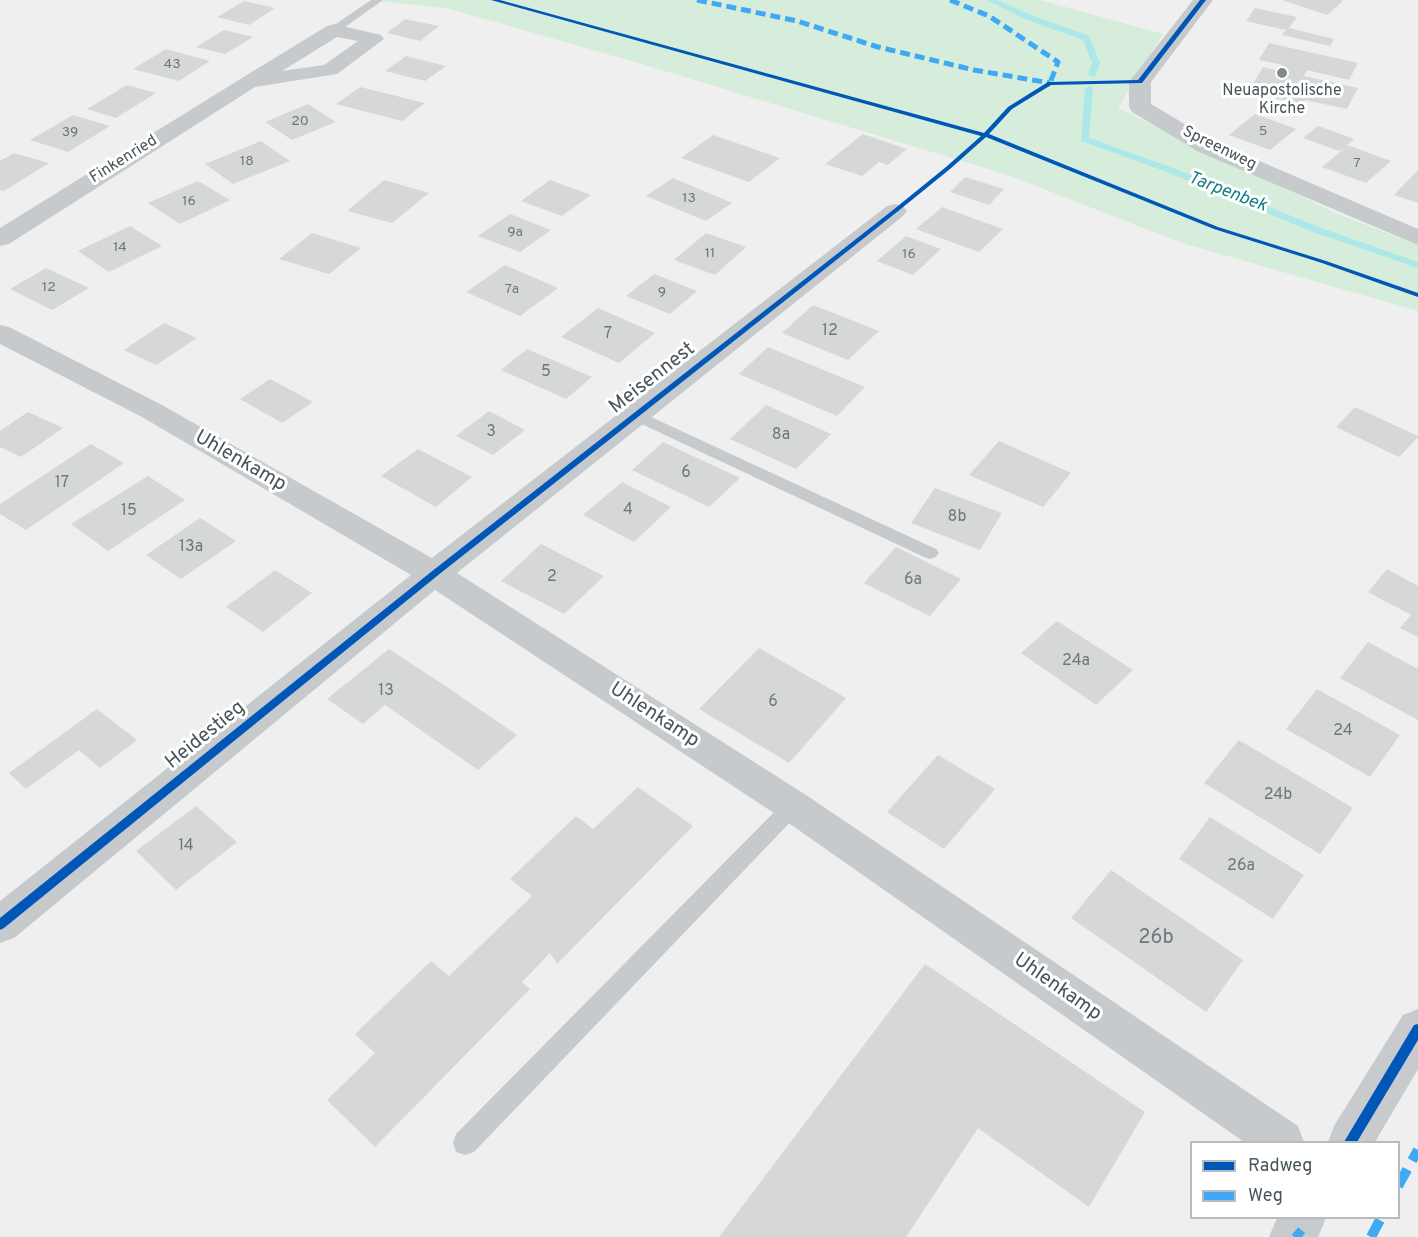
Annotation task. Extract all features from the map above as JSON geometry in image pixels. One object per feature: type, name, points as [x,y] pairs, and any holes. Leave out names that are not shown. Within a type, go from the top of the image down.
[{"type":"main road","points":[[1351,1141],[1418,1029]]},
{"type":"main road","points":[[1292,1237],[1302,1219]]},
{"type":"street","name":"Spreenweg","points":[[1203,0],[1140,82],[1140,107],[1207,147],[1418,238]]},
{"type":"street","name":"Finkenried","points":[[0,239],[249,82],[334,30],[374,39],[330,70],[249,82]]},
{"type":"street","name":"Meisennest","points":[[434,574],[895,211]]},
{"type":"street","name":"Uhlenkamp","points":[[0,333],[152,411],[434,574],[793,806],[1279,1141]]},
{"type":"street","name":"Heidestieg","points":[[0,925],[434,574]]},
{"type":"lane","name":"Finkenried","points":[[334,30],[378,0]]},
{"type":"lane","points":[[636,415],[930,553]]},
{"type":"lane","points":[[465,1143],[793,806]]},
{"type":"green space","points":[[372,0],[1040,0],[1163,34],[1118,108],[1338,214],[1418,245],[1418,311],[1179,242],[1008,175],[638,63],[450,9]]},
{"type":"building","points":[[1282,0],[1340,0],[1343,1],[1327,15]]},
{"type":"building","points":[[244,1],[275,8],[249,25],[217,17]]},
{"type":"building","points":[[1255,8],[1297,17],[1289,28],[1334,39],[1330,46],[1282,35],[1286,30],[1246,21]]},
{"type":"building","points":[[405,19],[439,26],[420,41],[387,33]]},
{"type":"building","points":[[224,30],[253,37],[225,54],[196,47]]},
{"type":"building","name":"Neuapostolische Kirche","points":[[1269,43],[1358,63],[1349,80],[1307,70],[1304,76],[1358,88],[1347,109],[1305,100],[1302,104],[1248,92],[1263,67],[1279,71],[1283,65],[1259,60]]},
{"type":"building","points":[[166,49],[210,61],[179,81],[133,69]]},
{"type":"building","points":[[406,56],[446,66],[425,81],[385,71]]},
{"type":"building","points":[[127,85],[156,93],[116,118],[87,109]]},
{"type":"building","points":[[360,87],[425,103],[402,121],[336,104]]},
{"type":"building","points":[[308,104],[336,122],[292,140],[265,122]]},
{"type":"building","points":[[1255,114],[1296,129],[1270,150],[1229,135]]},
{"type":"building","points":[[73,115],[110,126],[68,152],[30,140]]},
{"type":"building","points":[[1318,126],[1354,139],[1347,145],[1391,161],[1366,183],[1322,167],[1345,148],[1339,151],[1303,138]]},
{"type":"building","points":[[863,134],[907,149],[888,165],[879,162],[862,176],[825,164]]},
{"type":"building","points":[[713,135],[780,158],[749,182],[681,158]]},
{"type":"building","points":[[261,141],[290,161],[233,184],[205,164]]},
{"type":"building","points":[[14,153],[49,163],[4,191],[0,190],[0,161]]},
{"type":"building","points":[[1418,170],[1418,203],[1394,195]]},
{"type":"building","points":[[965,177],[1004,189],[989,205],[950,192]]},
{"type":"building","points":[[673,178],[732,203],[706,221],[646,196]]},
{"type":"building","points":[[384,180],[429,193],[392,223],[347,211]]},
{"type":"building","points":[[550,180],[591,195],[562,216],[521,201]]},
{"type":"building","points":[[198,181],[230,200],[180,224],[148,203]]},
{"type":"building","points":[[942,207],[1003,229],[979,252],[916,229]]},
{"type":"building","points":[[510,214],[551,230],[520,252],[478,236]]},
{"type":"building","points":[[130,226],[162,246],[109,272],[78,251]]},
{"type":"building","points":[[312,233],[361,248],[329,274],[279,259]]},
{"type":"building","points":[[706,233],[746,247],[715,275],[674,260]]},
{"type":"building","points":[[906,236],[941,249],[913,275],[877,261]]},
{"type":"building","points":[[505,265],[558,288],[520,316],[466,292]]},
{"type":"building","points":[[46,268],[89,288],[52,310],[10,289]]},
{"type":"building","points":[[654,274],[697,291],[670,314],[626,296]]},
{"type":"building","points":[[813,305],[879,331],[848,360],[782,333]]},
{"type":"building","points":[[598,308],[655,333],[619,363],[561,337]]},
{"type":"building","points":[[164,323],[197,338],[156,365],[124,350]]},
{"type":"building","points":[[768,347],[865,387],[837,416],[739,374]]},
{"type":"building","points":[[527,349],[592,377],[566,399],[501,370]]},
{"type":"building","points":[[270,379],[313,402],[282,423],[240,399]]},
{"type":"building","points":[[766,405],[831,434],[796,469],[730,439]]},
{"type":"building","points":[[1355,407],[1418,437],[1399,457],[1336,427]]},
{"type":"building","points":[[489,411],[525,430],[493,455],[456,436]]},
{"type":"building","points":[[28,412],[63,428],[21,457],[0,447],[0,431]]},
{"type":"building","points":[[999,441],[1071,473],[1043,507],[969,475]]},
{"type":"building","points":[[663,442],[740,478],[709,507],[632,470]]},
{"type":"building","points":[[91,444],[124,463],[26,530],[0,514],[0,504]]},
{"type":"building","points":[[418,449],[472,477],[436,507],[381,476]]},
{"type":"building","points":[[148,476],[185,500],[108,551],[71,524]]},
{"type":"building","points":[[622,482],[671,507],[634,542],[583,515]]},
{"type":"building","points":[[935,488],[1002,513],[980,550],[911,523]]},
{"type":"building","points":[[200,518],[236,541],[181,579],[146,555]]},
{"type":"building","points":[[541,544],[604,576],[564,614],[501,581]]},
{"type":"building","points":[[896,547],[961,579],[930,616],[864,583]]},
{"type":"building","points":[[1387,569],[1418,586],[1418,637],[1400,628],[1411,615],[1368,592]]},
{"type":"building","points":[[275,570],[312,593],[263,632],[226,607]]},
{"type":"building","points":[[1057,621],[1133,670],[1096,705],[1021,653]]},
{"type":"building","points":[[1368,642],[1418,669],[1418,720],[1340,678]]},
{"type":"building","points":[[759,648],[846,698],[789,763],[699,709]]},
{"type":"building","points":[[389,649],[517,735],[478,770],[385,705],[363,724],[327,699]]},
{"type":"building","points":[[1317,689],[1400,735],[1370,777],[1286,729]]},
{"type":"building","points":[[97,709],[137,740],[100,768],[79,750],[26,789],[9,773]]},
{"type":"building","points":[[1239,740],[1353,808],[1320,854],[1204,783]]},
{"type":"building","points":[[938,755],[995,789],[944,849],[887,812]]},
{"type":"building","points":[[638,787],[693,826],[557,964],[550,953],[522,982],[530,989],[375,1147],[327,1100],[375,1053],[355,1034],[431,961],[449,976],[532,896],[510,879],[576,816],[593,829]]},
{"type":"building","points":[[196,806],[237,842],[176,890],[136,851]]},
{"type":"building","points":[[1210,817],[1304,875],[1273,919],[1179,859]]},
{"type":"building","points":[[1111,870],[1243,960],[1206,1012],[1071,918]]},
{"type":"building","points":[[925,964],[1145,1112],[1089,1207],[978,1128],[906,1237],[719,1237]]},
{"type":"waterway","name":"Tarpenbek","points":[[991,0],[1028,17],[1086,38],[1096,63],[1092,75]]},
{"type":"waterway","name":"Tarpenbek","points":[[1089,89],[1084,139],[1170,170],[1317,230],[1418,265]]},
{"type":"marked path","points":[[697,0],[797,21],[878,47],[974,70],[1050,83]]},
{"type":"marked path","points":[[950,0],[989,16],[1058,62],[1050,83],[1047,85]]},
{"type":"marked path","points":[[1400,1182],[1418,1150]]},
{"type":"marked path","points":[[1371,1237],[1380,1219]]},
{"type":"marked path","points":[[1295,1231],[1302,1237]]},
{"type":"cycle path","points":[[494,0],[985,135],[1216,228],[1418,295]]},
{"type":"cycle path","points":[[0,925],[434,574],[895,211],[985,135],[1010,108],[1050,83],[1140,82],[1203,0]]},
{"type":"cycle path","points":[[1351,1141],[1418,1029]]},
{"type":"place","name":"Neuapostolische Kirche","points":[[1282,73]]}]
